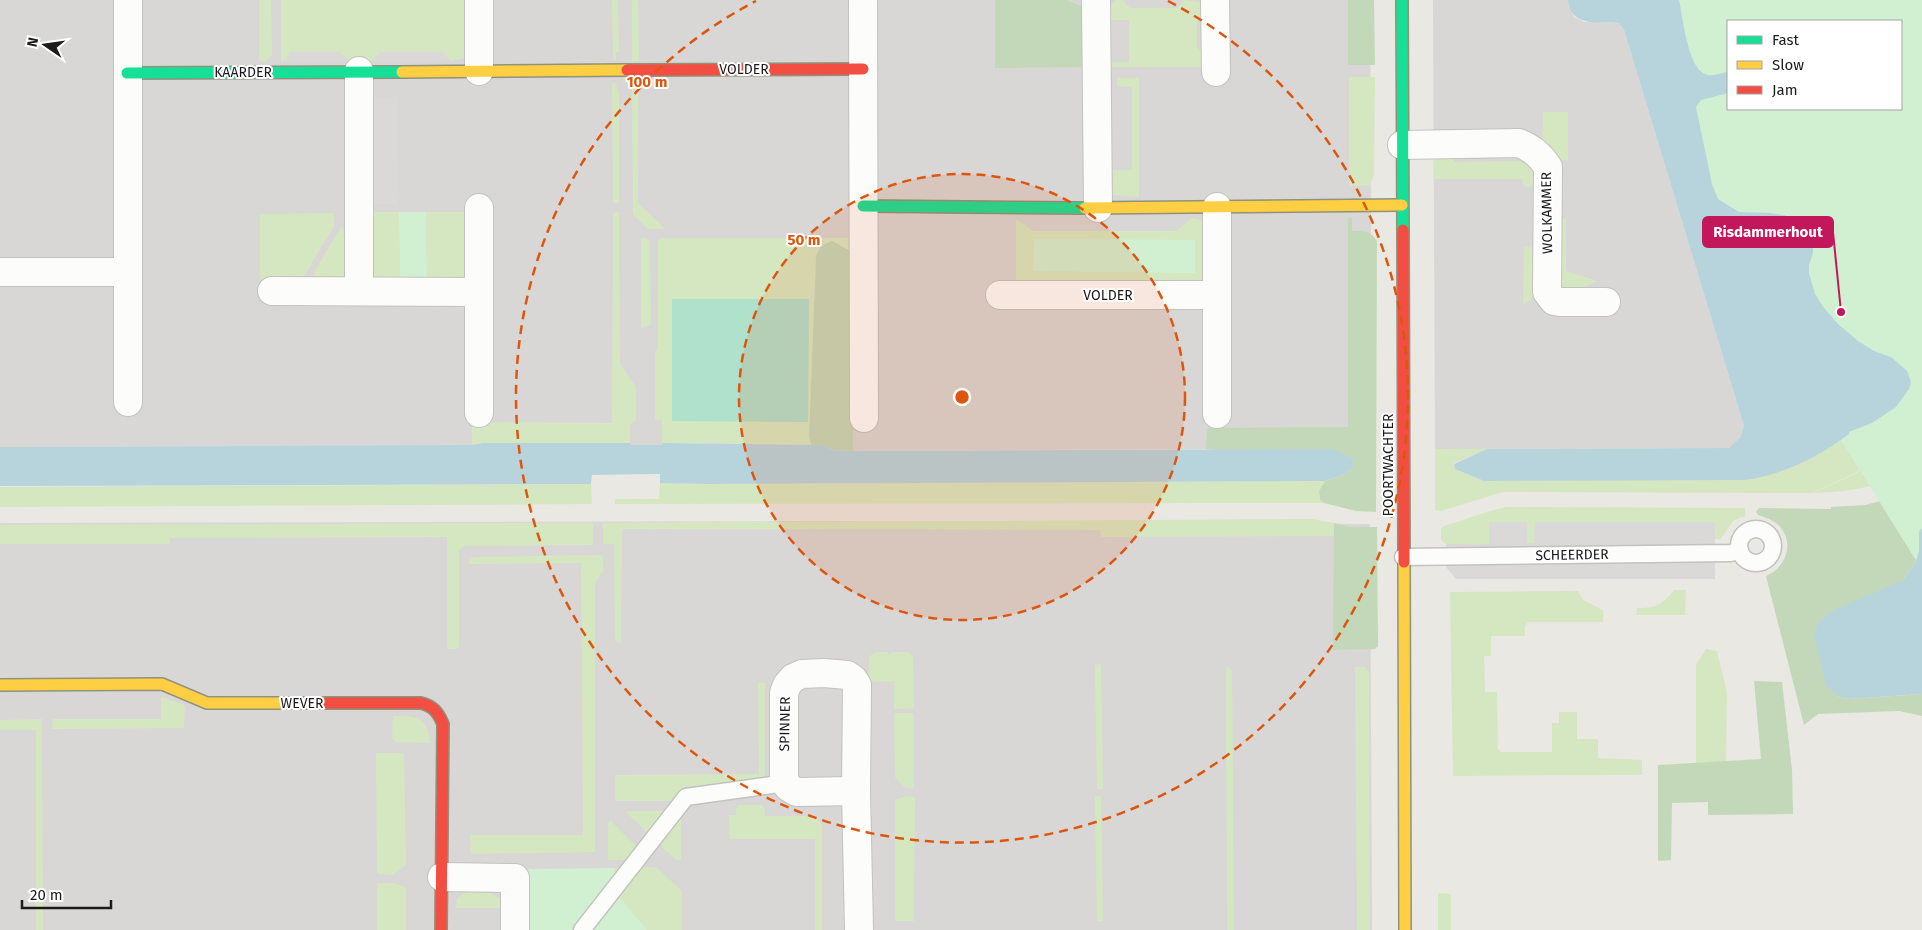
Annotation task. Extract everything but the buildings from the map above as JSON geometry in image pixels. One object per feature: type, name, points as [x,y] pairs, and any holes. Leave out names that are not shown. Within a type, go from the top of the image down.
[{"type":"street","points":[[128,0],[128,402]]},
{"type":"street","points":[[479,0],[479,71]]},
{"type":"street","points":[[863,0],[864,418]]},
{"type":"street","points":[[1096,0],[1098,208]]},
{"type":"street","points":[[1215,0],[1216,72]]},
{"type":"street","name":"POORTWACHTER","points":[[1402,0],[1405,930]]},
{"type":"street","name":"VOLDER","points":[[625,70],[863,69]]},
{"type":"street","name":"KAARDER","points":[[128,73],[625,70]]},
{"type":"street","points":[[359,71],[359,291]]},
{"type":"street","name":"WOLKAMMER","points":[[1402,145],[1519,143],[1532,148],[1541,156],[1548,167],[1548,292],[1554,301],[1606,302]]},
{"type":"street","points":[[863,206],[1098,208],[1402,205]]},
{"type":"street","points":[[1217,207],[1217,414]]},
{"type":"street","points":[[478,208],[479,413]]},
{"type":"street","points":[[0,272],[128,272]]},
{"type":"street","points":[[272,291],[478,292]]},
{"type":"street","name":"VOLDER","points":[[1000,295],[1216,294]]},
{"type":"street","name":"SPINNER","points":[[786,783],[784,778],[784,692],[787,685],[793,678],[802,674],[841,674],[853,679],[857,685],[856,791],[859,930]]},
{"type":"street","name":"WEVER","points":[[0,685],[162,684],[207,703],[421,703],[433,705],[439,712],[443,724],[441,930]]},
{"type":"street","points":[[786,783],[788,787],[796,792],[856,791]]},
{"type":"street","points":[[442,877],[515,878],[515,930]]},
{"type":"lane","name":"SCHEERDER","points":[[1403,557],[1731,553],[1740,550]]},
{"type":"lane","points":[[582,930],[686,797],[786,783]]},
{"type":"shaded area","points":[[0,0],[1370,0],[1372,445],[1206,449],[853,451],[853,241],[849,238],[662,238],[662,445],[0,447]]},
{"type":"shaded area","points":[[1433,0],[1568,0],[1568,5],[1574,17],[1584,22],[1619,23],[1624,30],[1744,426],[1740,438],[1735,444],[1729,448],[1435,449]]},
{"type":"shaded area","points":[[290,52],[340,52],[352,62],[284,62]]},
{"type":"shaded area","points":[[381,52],[442,52],[451,61],[372,61]]},
{"type":"shaded area","points":[[372,97],[397,97],[398,204],[372,204]]},
{"type":"shaded area","points":[[825,521],[1370,524],[1372,930],[0,930],[0,523]]},
{"type":"shaded area","points":[[1489,522],[1527,522],[1527,543],[1534,543],[1535,522],[1715,522],[1715,579],[1456,579],[1446,567],[1446,544],[1489,544]]},
{"type":"green space","points":[[259,0],[271,0],[272,54],[266,62],[259,61]]},
{"type":"green space","points":[[281,0],[466,0],[465,58],[451,61],[442,52],[381,52],[372,61],[281,61]]},
{"type":"green space","points":[[612,0],[618,0],[619,52],[616,52],[616,60],[613,60]]},
{"type":"green space","points":[[632,0],[638,0],[639,61],[632,61]]},
{"type":"green space","points":[[995,0],[1067,0],[1081,6],[1084,14],[1085,67],[995,68]]},
{"type":"green space","points":[[1116,0],[1122,0],[1130,8],[1177,8],[1185,0],[1199,2],[1205,13],[1197,21],[1197,47],[1205,56],[1204,67],[1107,67],[1110,62],[1129,62],[1129,20],[1107,20],[1109,7]]},
{"type":"green space","points":[[1348,0],[1374,0],[1375,65],[1348,65]]},
{"type":"green space","points":[[1653,0],[1922,0],[1922,570],[1700,214]]},
{"type":"green space","points":[[1349,77],[1375,77],[1374,175],[1370,185],[1349,186]]},
{"type":"green space","points":[[1117,78],[1139,78],[1139,197],[1114,195],[1111,192],[1110,170],[1132,170],[1132,87],[1117,86]]},
{"type":"green space","points":[[612,83],[615,83],[619,92],[619,203],[613,203]]},
{"type":"green space","points":[[632,84],[638,85],[638,203],[665,229],[648,229],[633,214]]},
{"type":"green space","points":[[1543,112],[1568,112],[1568,161],[1558,159],[1542,147]]},
{"type":"green space","points":[[1433,153],[1454,153],[1454,162],[1527,161],[1537,164],[1535,186],[1528,187],[1523,185],[1523,179],[1434,179]]},
{"type":"green space","points":[[372,212],[399,212],[400,281],[379,280],[373,275]]},
{"type":"green space","points":[[399,212],[426,212],[427,281],[400,281]]},
{"type":"green space","points":[[426,212],[468,212],[466,274],[458,280],[427,281]]},
{"type":"green space","points":[[619,212],[620,364],[636,387],[636,421],[630,424],[630,443],[472,445],[472,422],[612,423],[613,213]]},
{"type":"green space","points":[[334,213],[334,226],[301,281],[260,281],[260,214]]},
{"type":"green space","points":[[1348,217],[1352,218],[1352,231],[1366,232],[1377,241],[1376,512],[1356,511],[1324,503],[1320,500],[1319,491],[1325,481],[1341,476],[1352,469],[1206,449],[1207,428],[1348,427]]},
{"type":"green space","points":[[1566,217],[1566,271],[1597,281],[1573,291],[1564,289],[1559,285],[1558,224]]},
{"type":"green space","points":[[1192,218],[1200,220],[1204,224],[1204,277],[1197,284],[1016,284],[1016,219],[1033,231],[1176,231]]},
{"type":"green space","points":[[341,227],[348,232],[347,275],[344,278],[335,280],[316,276],[313,274]]},
{"type":"green space","points":[[641,238],[647,238],[650,242],[651,324],[641,328]]},
{"type":"green space","points":[[662,238],[849,238],[853,241],[853,252],[841,245],[816,256],[809,436],[811,445],[662,443],[662,420],[655,420],[655,352],[658,349],[658,241]]},
{"type":"green space","points":[[1034,239],[1195,240],[1195,273],[1033,271]]},
{"type":"green space","points":[[832,241],[853,252],[853,451],[833,450],[823,445],[811,445],[809,436],[816,256],[821,246]]},
{"type":"green space","points":[[1524,247],[1539,248],[1539,272],[1534,295],[1523,305]]},
{"type":"green space","points":[[672,299],[809,299],[808,422],[672,421]]},
{"type":"green space","points":[[1844,436],[1884,482],[1849,490],[1813,493],[1857,473],[1865,465],[1855,473],[1812,493],[1503,492],[1441,511],[1435,510],[1435,449],[1488,449],[1453,463],[1455,469],[1484,481]]},
{"type":"green space","points":[[1325,481],[1319,491],[1320,500],[1324,503],[615,504],[615,499],[659,499],[660,483]]},
{"type":"green space","points":[[591,484],[592,504],[0,507],[0,487]]},
{"type":"green space","points":[[1899,496],[1919,551],[1915,564],[1902,581],[1837,696],[1849,699],[1922,694],[1922,716],[1899,711],[1818,714],[1804,725],[1766,576],[1778,568],[1786,556],[1787,542],[1779,525],[1758,515],[1756,512],[1759,508],[1831,509],[1831,507],[1865,505]]},
{"type":"green space","points":[[1507,507],[1745,508],[1745,517],[1736,519],[1720,539],[1715,539],[1714,522],[1535,522],[1535,543],[1527,543],[1527,522],[1489,522],[1489,544],[1446,544],[1441,540],[1441,529],[1444,526]]},
{"type":"green space","points":[[1313,519],[1334,523],[1334,536],[1101,537],[1100,530],[622,529],[621,643],[615,640],[614,544],[603,544],[603,523]]},
{"type":"green space","points":[[1334,523],[1350,527],[1377,527],[1378,646],[1375,649],[1333,650]]},
{"type":"green space","points":[[593,524],[593,543],[591,545],[464,546],[459,550],[459,647],[456,649],[447,649],[447,537],[170,538],[170,544],[0,544],[0,525]]},
{"type":"green space","points":[[603,556],[603,571],[595,582],[595,852],[471,854],[470,835],[583,835],[581,563],[469,564],[469,560],[474,557]]},
{"type":"green space","points":[[1674,590],[1686,590],[1685,614],[1688,615],[1636,615],[1637,608],[1649,608],[1658,605]]},
{"type":"green space","points":[[1578,591],[1583,600],[1603,610],[1603,622],[1528,622],[1525,626],[1525,636],[1491,636],[1491,656],[1484,656],[1485,692],[1497,692],[1498,749],[1501,752],[1552,752],[1552,723],[1559,723],[1559,712],[1577,712],[1577,739],[1598,739],[1598,758],[1642,760],[1642,775],[1453,776],[1450,592]]},
{"type":"green space","points":[[1706,649],[1717,651],[1727,693],[1726,762],[1696,763],[1696,664]]},
{"type":"green space","points":[[875,652],[888,652],[888,654],[891,654],[891,652],[909,652],[913,657],[914,708],[894,709],[894,681],[872,682],[869,680],[869,657]]},
{"type":"green space","points":[[1101,664],[1103,789],[1097,789],[1095,665]]},
{"type":"green space","points":[[1226,667],[1229,667],[1232,671],[1234,930],[1227,930]]},
{"type":"green space","points":[[1355,667],[1364,667],[1369,672],[1370,930],[1357,930]]},
{"type":"green space","points":[[1754,681],[1782,682],[1792,770],[1793,814],[1708,815],[1708,802],[1672,803],[1671,860],[1658,861],[1658,765],[1761,759]]},
{"type":"green space","points":[[758,683],[765,683],[765,786],[686,786],[671,801],[615,801],[615,775],[759,774]]},
{"type":"green space","points":[[161,697],[185,705],[184,728],[52,729],[53,719],[161,719]]},
{"type":"green space","points":[[894,713],[914,713],[914,788],[906,788],[895,777]]},
{"type":"green space","points":[[393,716],[408,716],[419,719],[426,727],[430,743],[397,742],[392,738]]},
{"type":"green space","points":[[42,719],[43,930],[36,930],[36,730],[0,730],[0,720]]},
{"type":"green space","points":[[376,753],[404,753],[406,865],[392,875],[377,874]]},
{"type":"green space","points":[[906,796],[915,797],[914,921],[895,921],[895,800]]},
{"type":"green space","points":[[1095,796],[1101,796],[1103,921],[1097,921]]},
{"type":"green space","points":[[739,805],[761,805],[765,809],[765,816],[814,816],[822,825],[822,930],[815,930],[815,839],[730,839],[729,815],[736,815],[736,809]]},
{"type":"green space","points":[[627,811],[681,811],[681,860],[676,860]]},
{"type":"green space","points":[[610,820],[648,858],[646,860],[608,859],[608,823]]},
{"type":"green space","points":[[656,867],[682,891],[682,930],[635,930],[527,869],[610,872],[614,868]]},
{"type":"green space","points":[[614,868],[615,892],[647,930],[527,930],[527,869]]},
{"type":"green space","points":[[377,883],[394,883],[406,888],[406,930],[377,930]]},
{"type":"green space","points":[[466,892],[490,893],[501,899],[502,908],[456,908],[457,899]]},
{"type":"green space","points":[[1438,893],[1451,894],[1451,930],[1438,930]]},
{"type":"water","points":[[1568,0],[1679,0],[1691,54],[1701,72],[1708,75],[1727,72],[1727,93],[1701,100],[1696,107],[1712,184],[1718,199],[1739,212],[1784,215],[1799,222],[1806,228],[1813,239],[1813,253],[1809,265],[1809,273],[1815,294],[1824,308],[1838,324],[1858,341],[1874,351],[1891,357],[1907,371],[1911,382],[1909,389],[1896,407],[1872,423],[1849,432],[1838,442],[1814,457],[1788,469],[1746,480],[1484,481],[1455,469],[1454,464],[1487,449],[1729,448],[1740,438],[1744,426],[1624,30],[1619,23],[1580,19],[1570,9]]},
{"type":"water","points":[[483,443],[823,445],[833,450],[853,451],[1327,449],[1337,451],[1353,459],[1352,469],[1341,476],[1325,481],[706,484],[660,483],[660,474],[653,474],[592,475],[591,484],[0,486],[0,447],[472,445]]},
{"type":"water","points":[[1922,528],[1922,694],[1849,699],[1837,696],[1826,685],[1814,635],[1819,621],[1836,609],[1902,581],[1915,564],[1919,551],[1919,532]]},
{"type":"traffic: fast","points":[[1402,0],[1403,230]]},
{"type":"traffic: fast","points":[[127,73],[402,72]]},
{"type":"traffic: fast","points":[[863,206],[1085,208]]},
{"type":"traffic: slow","points":[[402,72],[627,70]]},
{"type":"traffic: slow","points":[[1085,208],[1402,205]]},
{"type":"traffic: slow","points":[[1404,562],[1405,930]]},
{"type":"traffic: slow","points":[[0,685],[162,684],[207,703],[310,703]]},
{"type":"traffic: jam","points":[[627,70],[863,69]]},
{"type":"traffic: jam","points":[[1403,230],[1404,562]]},
{"type":"traffic: jam","points":[[310,703],[421,703],[435,710],[439,716],[443,724],[441,930]]},
{"type":"place","name":"Risdammerhout","points":[[1841,312]]}]
